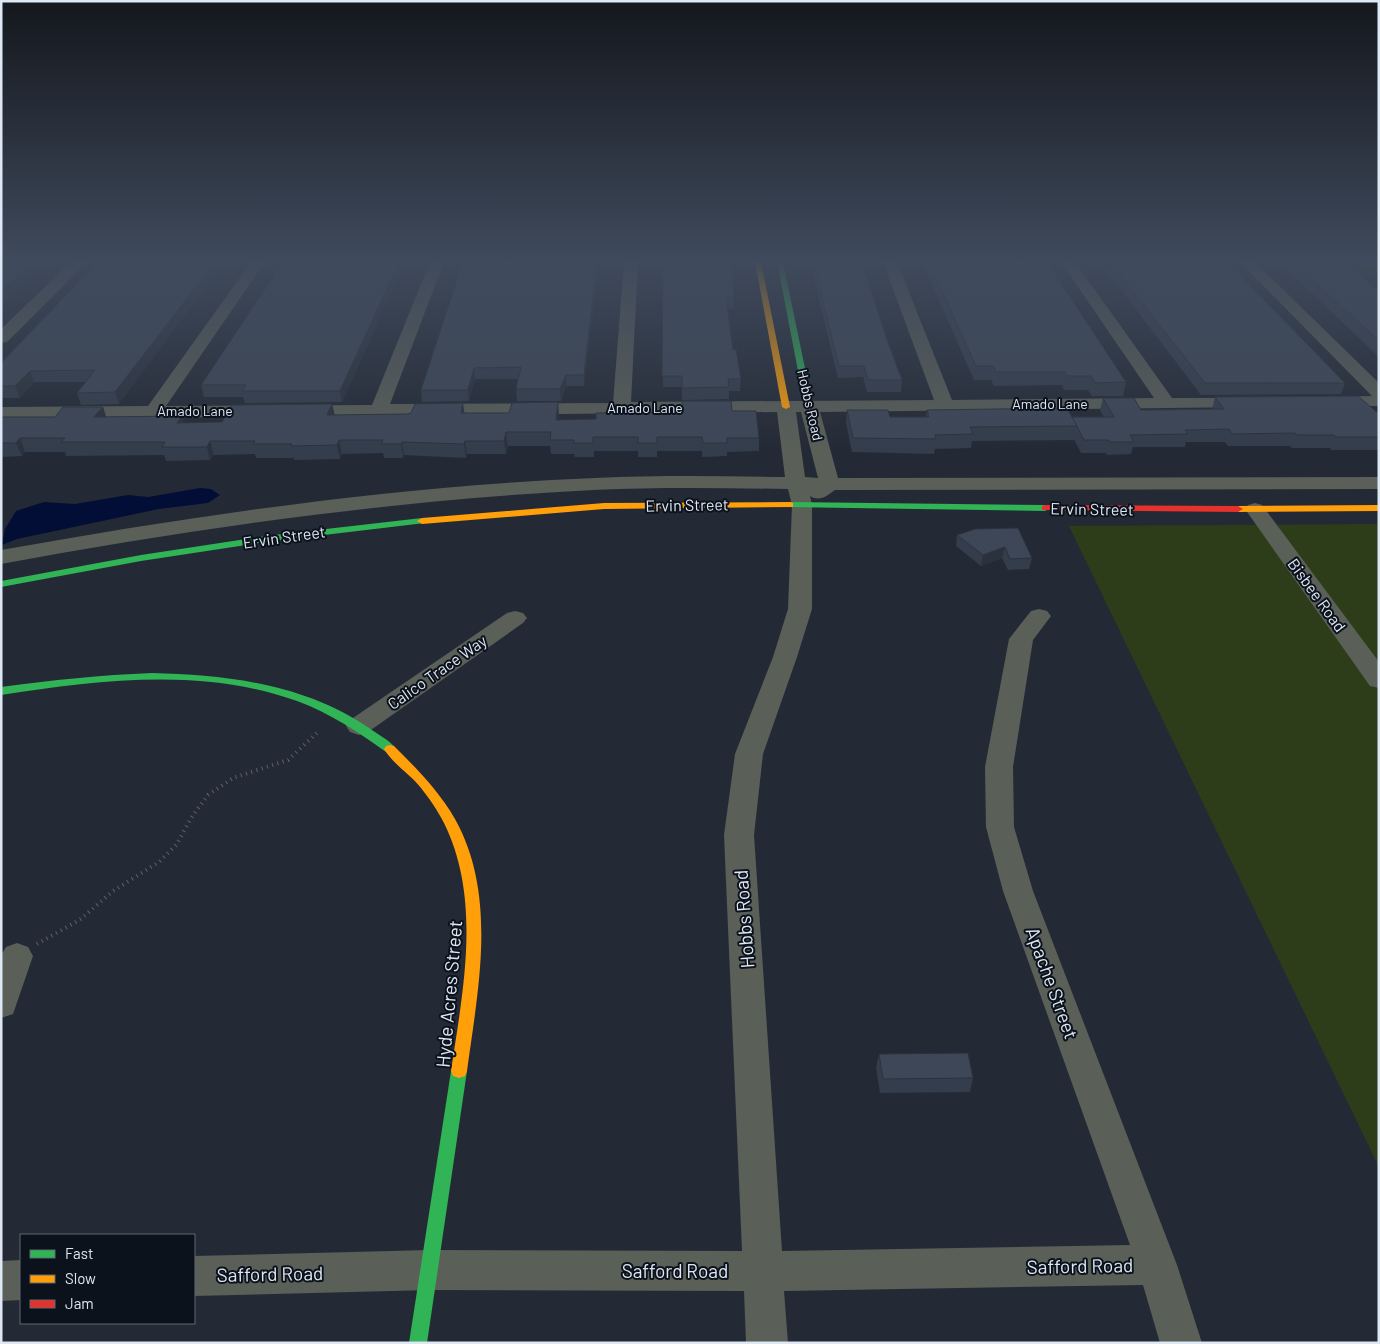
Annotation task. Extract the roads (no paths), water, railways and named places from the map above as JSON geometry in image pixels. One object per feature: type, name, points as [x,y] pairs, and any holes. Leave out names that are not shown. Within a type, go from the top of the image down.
[{"type":"street","points":[[1,338],[15,325]]},
{"type":"street","points":[[153,412],[214,325]]},
{"type":"street","points":[[379,410],[412,325]]},
{"type":"street","points":[[622,408],[627,325]]},
{"type":"street","name":"Hobbs Road","points":[[767,1343],[739,835],[748,754],[785,657],[800,609],[799,494],[786,407],[770,325]]},
{"type":"street","name":"Hobbs Road","points":[[793,325],[809,407],[830,484]]},
{"type":"street","points":[[914,325],[945,405]]},
{"type":"street","points":[[1111,325],[1166,404]]},
{"type":"street","points":[[1310,325],[1379,393]]},
{"type":"street","points":[[1311,402],[1379,401]]},
{"type":"street","name":"Amado Lane","points":[[1,413],[1263,402]]},
{"type":"street","name":"Ervin Street","points":[[1,557],[170,527],[266,513],[433,495],[598,484],[799,494],[1255,509],[1379,508]]},
{"type":"street","name":"Ervin Street","points":[[1,584],[142,558],[246,542],[434,520],[604,506],[799,494],[830,484],[1191,486],[1379,484]]},
{"type":"street","name":"Bisbee Road","points":[[1255,509],[1379,680]]},
{"type":"street","name":"Apache Street","points":[[1039,616],[1021,639],[998,767],[1000,827],[1018,891],[1157,1265],[1181,1343]]},
{"type":"street","name":"Calico Trace Way","points":[[350,721],[515,618]]},
{"type":"street","name":"Hyde Acres Street","points":[[1,691],[56,681],[110,677],[188,676],[241,683],[279,692],[324,707],[350,721],[408,763],[438,800],[458,840],[471,882],[475,926],[472,977],[418,1343]]},
{"type":"street","points":[[1,1004],[17,956]]},
{"type":"street","name":"Safford Road","points":[[195,1276],[430,1270],[764,1271],[1157,1265]]},
{"type":"street","points":[[1,1280],[20,1280]]},
{"type":"water","points":[[200,488],[211,489],[220,495],[208,503],[159,509],[17,539],[2,545],[5,529],[16,511],[44,502],[75,504],[128,495],[148,497]]}]
